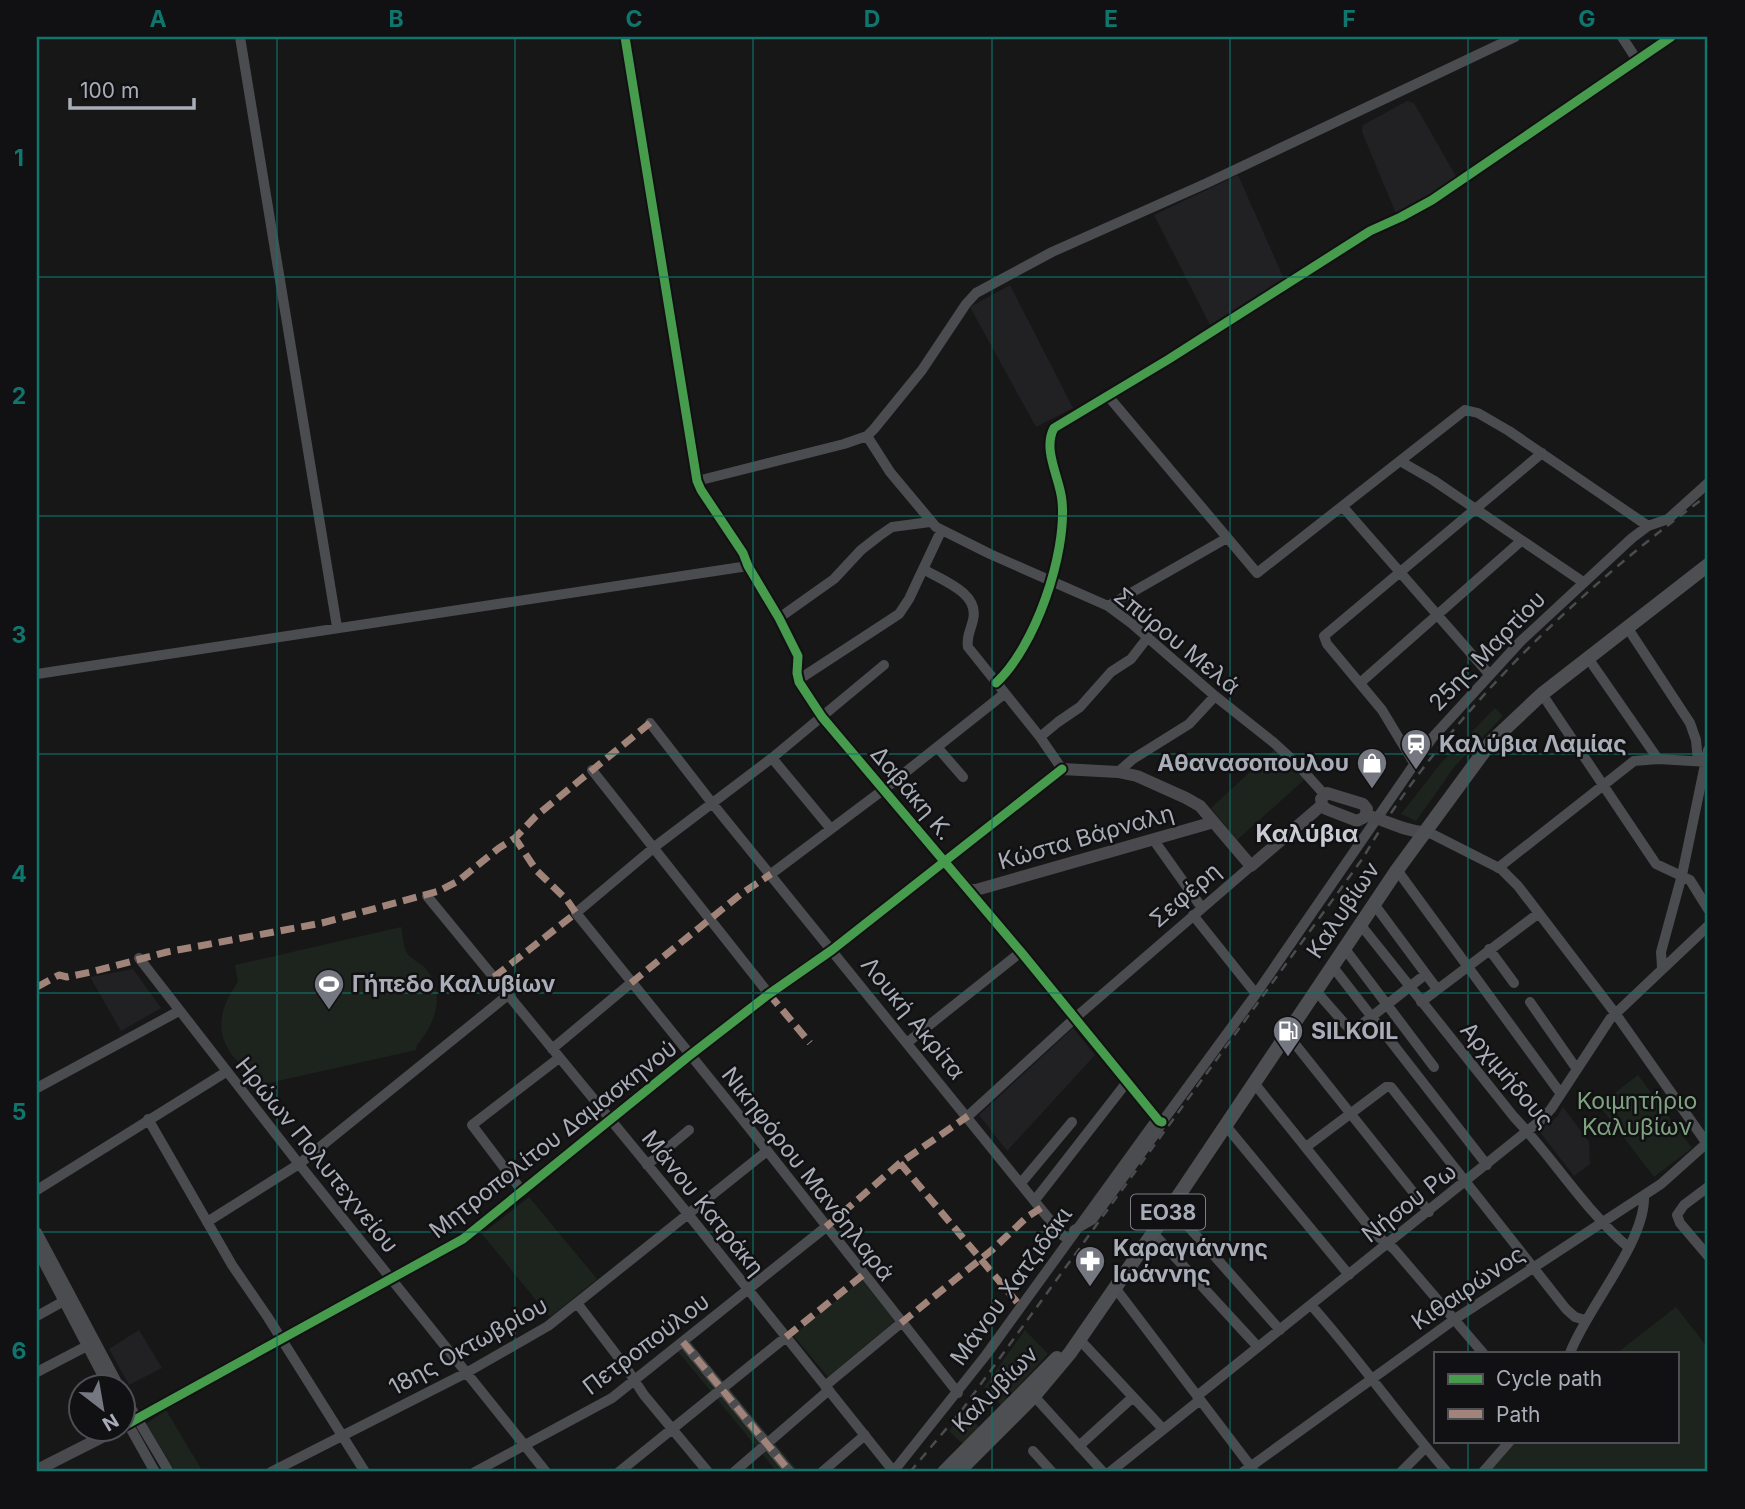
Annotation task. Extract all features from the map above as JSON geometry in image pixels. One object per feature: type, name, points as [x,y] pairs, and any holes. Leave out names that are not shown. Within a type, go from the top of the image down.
[{"type":"main road","name":"Καλυβίων","points":[[958,1472],[1059,1368],[1116,1289],[1423,832],[1491,742],[1542,694],[1708,565]]},
{"type":"main road","name":"Καλυβίων","points":[[944,1472],[1048,1366],[1079,1339]]},
{"type":"street","points":[[240,37],[337,627]]},
{"type":"street","points":[[625,37],[697,481],[867,436],[922,370],[965,304],[976,293],[1052,252],[1185,193],[1515,37]]},
{"type":"street","points":[[1622,37],[1637,60]]},
{"type":"street","points":[[996,683],[1011,669],[1024,649],[1051,580],[1060,547],[1063,505],[1052,455],[1052,431],[1060,423],[1212,333],[1370,231],[1408,214],[1473,174],[1671,37]]},
{"type":"street","points":[[1108,396],[1257,573],[1463,411],[1478,413],[1542,453],[1648,526]]},
{"type":"street","name":"Σπύρου Μελά","points":[[867,436],[890,472],[930,522],[941,531],[1108,606],[1281,749],[1323,799]]},
{"type":"street","points":[[1413,763],[1382,710],[1327,644],[1326,634],[1542,453]]},
{"type":"street","points":[[1400,461],[1583,582]]},
{"type":"street","name":"Δαβάκη Κ.","points":[[697,481],[743,553],[779,618],[798,656],[798,680],[822,717],[1021,951],[1159,1120]]},
{"type":"street","name":"25ης Μαρτίου","points":[[1159,1120],[1256,994],[1371,816],[1445,722],[1489,674],[1583,582],[1648,526],[1668,519],[1708,483]]},
{"type":"street","points":[[1343,507],[1489,674]]},
{"type":"street","points":[[779,618],[834,579],[861,550],[892,527],[930,522]]},
{"type":"street","points":[[798,680],[899,614],[941,531]]},
{"type":"street","points":[[1108,606],[1227,538]]},
{"type":"street","points":[[1360,683],[1521,541]]},
{"type":"street","points":[[37,674],[748,566]]},
{"type":"street","points":[[923,569],[969,597],[974,610],[968,647],[1041,737],[1062,769],[1118,772],[1137,776],[1186,798],[1200,806],[1251,866]]},
{"type":"street","points":[[1627,627],[1690,723],[1704,761],[1705,783],[1661,951],[1662,967]]},
{"type":"street","points":[[1041,737],[1080,707],[1111,672],[1131,659],[1148,637]]},
{"type":"street","points":[[1588,658],[1658,760]]},
{"type":"street","points":[[653,849],[772,758],[884,665]]},
{"type":"street","points":[[771,874],[1004,694]]},
{"type":"street","points":[[1542,694],[1656,864],[1682,874],[1689,880],[1708,909]]},
{"type":"street","points":[[1118,772],[1133,759],[1189,724],[1215,696]]},
{"type":"street","name":"Λουκή Ακρίτα","points":[[650,723],[1062,1235],[1071,1234]]},
{"type":"street","points":[[937,747],[963,777]]},
{"type":"street","points":[[1704,761],[1708,750]]},
{"type":"street","points":[[772,758],[831,829]]},
{"type":"street","points":[[1498,867],[1634,761],[1704,761]]},
{"type":"street","points":[[592,769],[769,994]]},
{"type":"street","name":"Μητροπολίτου Δαμασκηνού","points":[[136,1417],[463,1240],[690,1056],[769,994],[832,950],[1062,769]]},
{"type":"street","points":[[1323,799],[1326,809],[1357,821],[1371,816],[1409,832],[1432,835],[1498,867],[1518,886],[1615,1013],[1708,1144]]},
{"type":"street","name":"Σεφέρη","points":[[968,1116],[1323,799]]},
{"type":"street","name":"Κώστα Βάρναλη","points":[[969,890],[982,889],[1214,822]]},
{"type":"street","points":[[1153,839],[1202,908]]},
{"type":"street","name":"Νικηφόρου Μανδηλαρά","points":[[653,849],[576,913],[958,1393]]},
{"type":"street","points":[[1397,870],[1562,1094]]},
{"type":"street","name":"Μάνου Κατράκη","points":[[427,896],[688,1214],[893,1472]]},
{"type":"street","points":[[1374,904],[1437,989]]},
{"type":"street","points":[[1421,1002],[1539,913]]},
{"type":"street","points":[[1193,915],[1256,994]]},
{"type":"street","name":"Αρχιμήδους","points":[[1360,925],[1602,1223],[1628,1247]]},
{"type":"street","name":"Νήσου Ρω","points":[[1110,1472],[1258,1347],[1429,1212],[1547,1114],[1615,1013],[1708,926]]},
{"type":"street","points":[[1345,948],[1434,1067]]},
{"type":"street","points":[[1489,949],[1514,983]]},
{"type":"street","points":[[908,1042],[1021,951]]},
{"type":"street","name":"Ηρώων Πολυτεχνείου","points":[[139,958],[226,1072],[546,1472]]},
{"type":"street","points":[[1333,967],[1487,1165]]},
{"type":"street","points":[[1316,991],[1350,1032],[1426,974]]},
{"type":"street","points":[[552,1049],[631,983]]},
{"type":"street","points":[[207,1222],[299,1164],[508,995]]},
{"type":"street","points":[[1530,1002],[1576,1068]]},
{"type":"street","points":[[37,1088],[180,1011]]},
{"type":"street","points":[[1287,1034],[1429,1212]]},
{"type":"street","points":[[522,1191],[472,1125],[559,1058]]},
{"type":"street","points":[[37,1190],[226,1072]]},
{"type":"street","points":[[1035,1200],[1128,1082]]},
{"type":"street","points":[[1254,1083],[1376,1235],[1482,1352]]},
{"type":"street","points":[[1306,1147],[1350,1112],[1386,1087],[1391,1087],[1571,1314],[1586,1320]]},
{"type":"street","points":[[148,1119],[207,1222],[365,1472]]},
{"type":"street","name":"Μάνου Χατζιδάκι","points":[[893,1472],[958,1393],[1071,1234],[1159,1120]]},
{"type":"street","points":[[1021,1183],[1072,1122]]},
{"type":"street","points":[[1226,1126],[1349,1275]]},
{"type":"street","points":[[647,1165],[689,1130]]},
{"type":"street","name":"Κιθαιρώνος","points":[[1249,1470],[1455,1319],[1644,1196],[1708,1144]]},
{"type":"street","name":"18ης Οκτωβρίου","points":[[271,1472],[466,1373],[548,1326],[767,1151]]},
{"type":"street","points":[[1708,1187],[1684,1205],[1677,1215],[1680,1223],[1708,1256]]},
{"type":"street","points":[[1570,1352],[1628,1247],[1641,1219],[1644,1196]]},
{"type":"street","points":[[1171,1207],[1280,1329]]},
{"type":"street","name":"Πετροπούλου","points":[[475,1472],[604,1403],[826,1227]]},
{"type":"street","points":[[37,1232],[111,1372]]},
{"type":"street","points":[[1153,1233],[1258,1347]]},
{"type":"street","points":[[37,1250],[100,1372]]},
{"type":"street","points":[[1116,1289],[1249,1470]]},
{"type":"street","points":[[37,1315],[64,1301]]},
{"type":"street","points":[[577,1303],[634,1380],[708,1472]]},
{"type":"street","points":[[1311,1305],[1447,1472]]},
{"type":"street","points":[[734,1472],[901,1323]]},
{"type":"street","points":[[619,1472],[786,1337]]},
{"type":"street","points":[[1079,1339],[1163,1429]]},
{"type":"street","points":[[683,1342],[790,1472]]},
{"type":"street","points":[[37,1372],[87,1346]]},
{"type":"street","points":[[1034,1396],[1103,1472]]},
{"type":"street","points":[[1079,1447],[1133,1397]]},
{"type":"street","points":[[136,1434],[169,1472]]},
{"type":"street","points":[[822,1472],[865,1435]]},
{"type":"street","points":[[136,1439],[155,1472]]},
{"type":"street","name":"Μητροπολίτου Δαμασκηνού","points":[[37,1470],[89,1442]]},
{"type":"street","points":[[1483,1472],[1509,1442]]},
{"type":"street","points":[[1401,1472],[1426,1447]]},
{"type":"street","points":[[1033,1451],[1052,1472]]},
{"type":"shaded area","points":[[1407,101],[1414,103],[1457,178],[1397,216],[1362,132],[1363,125]]},
{"type":"shaded area","points":[[1238,175],[1284,279],[1210,325],[1154,215]]},
{"type":"shaded area","points":[[1010,285],[1073,408],[1036,427],[970,307]]},
{"type":"shaded area","points":[[133,969],[161,1008],[121,1031],[90,977]]},
{"type":"shaded area","points":[[1073,1028],[1095,1055],[1007,1151],[979,1115]]},
{"type":"shaded area","points":[[1563,1107],[1589,1142],[1590,1164],[1574,1176],[1539,1131],[1557,1117]]},
{"type":"shaded area","points":[[139,1330],[162,1368],[136,1381],[136,1372],[122,1372],[109,1349]]},
{"type":"green space","points":[[1495,708],[1503,716],[1455,766],[1416,821],[1401,814],[1441,763]]},
{"type":"green space","points":[[1276,748],[1305,779],[1237,840],[1211,808]]},
{"type":"green space","name":"Γήπεδο Καλυβίων","points":[[401,927],[406,951],[431,976],[437,996],[434,1017],[416,1050],[255,1086],[252,1074],[240,1064],[225,1043],[222,1031],[224,1008],[238,982],[235,965]]},
{"type":"green space","name":"Κοιμητήριο Καλυβίων","points":[[1638,1075],[1692,1148],[1654,1177],[1599,1105]]},
{"type":"green space","points":[[529,1197],[597,1279],[550,1317],[482,1234]]},
{"type":"green space","points":[[862,1280],[895,1321],[828,1377],[793,1335]]},
{"type":"green space","points":[[1676,1307],[1708,1348],[1708,1472],[1488,1472],[1512,1442],[1678,1442],[1678,1352],[1618,1352]]},
{"type":"green space","points":[[1025,1330],[1048,1354],[1001,1405],[984,1387]]},
{"type":"green space","points":[[688,1339],[799,1472],[777,1472],[676,1349]]},
{"type":"green space","points":[[166,1410],[203,1472],[176,1472],[147,1427],[146,1424]]},
{"type":"green space","points":[[964,1412],[979,1427],[963,1444],[949,1431]]},
{"type":"railway","points":[[910,1472],[962,1410],[1363,858],[1396,806],[1473,707],[1563,615],[1659,532],[1708,495]]},
{"type":"marked path","points":[[37,987],[59,975],[67,977],[167,952],[322,923],[439,891],[458,881],[515,838],[536,816],[650,723]]},
{"type":"marked path","points":[[494,977],[576,913],[567,900],[536,870],[515,838]]},
{"type":"marked path","points":[[631,983],[741,894],[771,874]]},
{"type":"marked path","points":[[769,994],[810,1043]]},
{"type":"marked path","points":[[826,1227],[900,1163],[968,1116]]},
{"type":"marked path","points":[[900,1163],[1021,1307]]},
{"type":"marked path","points":[[901,1323],[1041,1208]]},
{"type":"marked path","points":[[786,1337],[863,1275]]},
{"type":"marked path","points":[[683,1342],[790,1472]]},
{"type":"cycle path","points":[[625,37],[697,481],[701,490],[743,553],[779,618],[798,656],[799,682],[822,717],[1162,1122]]},
{"type":"cycle path","points":[[996,683],[1023,647],[1046,598],[1054,572],[1062,523],[1061,492],[1050,445],[1054,428],[1169,359],[1370,231],[1432,200],[1671,37]]},
{"type":"cycle path","points":[[136,1419],[463,1239],[689,1056],[769,994],[832,950],[1062,769]]},
{"type":"place","name":"Καλύβια Λαμίας","points":[[1416,771]]},
{"type":"place","name":"Αθανασοπουλου","points":[[1372,790]]},
{"type":"place","name":"Γήπεδο Καλυβίων","points":[[329,1011]]},
{"type":"place","name":"SILKOIL","points":[[1288,1058]]},
{"type":"place","name":"Καραγιάννης Ιωάννης","points":[[1090,1288]]},
{"type":"district","name":"Καλύβια","points":[[1307,833]]}]
